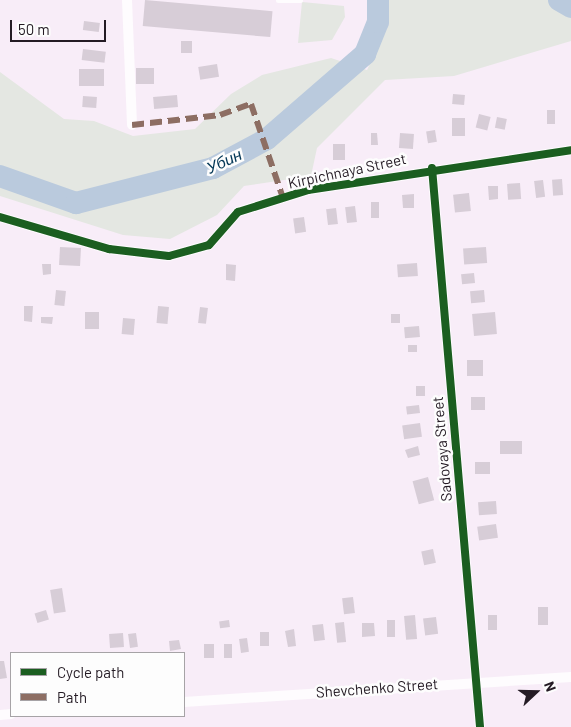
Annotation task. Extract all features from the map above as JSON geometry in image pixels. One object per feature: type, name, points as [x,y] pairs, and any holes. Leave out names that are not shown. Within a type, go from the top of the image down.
[{"type":"street","points":[[127,0],[132,124]]},
{"type":"street","name":"Kirpichnaya Street","points":[[0,217],[109,249],[170,256],[209,245],[238,212],[308,190],[432,168],[571,150]]},
{"type":"street","name":"Sadovaya Street","points":[[432,168],[480,727]]},
{"type":"street","name":"Shevchenko Street","points":[[185,702],[476,680],[571,677]]},
{"type":"lane","points":[[278,0],[300,0]]},
{"type":"shaded area","points":[[389,0],[571,0],[571,41],[454,76],[385,80],[317,148],[311,176],[244,186],[217,215],[170,239],[123,235],[0,196],[0,72],[64,119],[94,121],[133,136],[195,129],[231,94],[262,75],[331,58],[367,70],[389,24]]},
{"type":"shaded area","points":[[302,2],[344,6],[345,17],[332,40],[298,43]]},
{"type":"building","points":[[145,0],[273,11],[270,37],[143,26]]},
{"type":"building","points":[[84,21],[100,23],[99,32],[83,30]]},
{"type":"building","points":[[181,41],[192,41],[192,53],[181,53]]},
{"type":"building","points":[[83,49],[106,52],[104,63],[82,60]]},
{"type":"building","points":[[217,64],[219,77],[200,80],[198,67]]},
{"type":"building","points":[[136,68],[154,68],[154,84],[136,84]]},
{"type":"building","points":[[79,69],[104,69],[104,86],[79,86]]},
{"type":"building","points":[[453,94],[465,95],[464,105],[452,104]]},
{"type":"building","points":[[177,95],[178,107],[154,109],[153,97]]},
{"type":"building","points":[[83,96],[97,97],[96,108],[82,107]]},
{"type":"building","points":[[547,110],[555,110],[555,124],[547,124]]},
{"type":"building","points":[[479,114],[491,117],[487,130],[476,128]]},
{"type":"building","points":[[497,117],[507,119],[505,130],[495,128]]},
{"type":"building","points":[[452,118],[465,118],[465,136],[452,136]]},
{"type":"building","points":[[435,130],[437,142],[428,143],[426,131]]},
{"type":"building","points":[[371,133],[377,133],[378,145],[371,145]]},
{"type":"building","points":[[400,133],[414,134],[413,149],[399,148]]},
{"type":"building","points":[[333,144],[345,144],[345,160],[333,160]]},
{"type":"building","points":[[562,179],[563,195],[553,196],[552,180]]},
{"type":"building","points":[[543,180],[545,197],[536,198],[534,181]]},
{"type":"building","points":[[520,183],[521,199],[508,200],[507,184]]},
{"type":"building","points":[[488,186],[498,186],[498,199],[489,200]]},
{"type":"building","points":[[469,193],[471,211],[455,213],[453,195]]},
{"type":"building","points":[[414,194],[414,208],[403,208],[402,195]]},
{"type":"building","points":[[371,202],[379,202],[379,218],[371,218]]},
{"type":"building","points":[[355,206],[357,222],[347,223],[345,207]]},
{"type":"building","points":[[336,208],[338,224],[328,225],[326,209]]},
{"type":"building","points":[[304,217],[306,232],[295,233],[293,219]]},
{"type":"building","points":[[60,247],[81,248],[80,266],[59,265]]},
{"type":"building","points":[[486,247],[487,263],[464,265],[463,249]]},
{"type":"building","points":[[417,263],[418,276],[398,277],[397,264]]},
{"type":"building","points":[[42,264],[51,264],[51,274],[43,275]]},
{"type":"building","points":[[226,264],[236,265],[235,281],[226,280]]},
{"type":"building","points":[[474,273],[475,283],[462,284],[461,274]]},
{"type":"building","points":[[56,290],[66,291],[64,306],[54,305]]},
{"type":"building","points":[[484,290],[485,302],[471,303],[470,291]]},
{"type":"building","points":[[24,306],[33,306],[32,322],[24,321]]},
{"type":"building","points":[[158,306],[169,307],[167,324],[157,323]]},
{"type":"building","points":[[200,307],[208,308],[206,324],[198,323]]},
{"type":"building","points":[[85,312],[99,312],[99,329],[85,329]]},
{"type":"building","points":[[495,312],[497,334],[474,336],[472,314]]},
{"type":"building","points":[[391,314],[400,314],[400,323],[391,323]]},
{"type":"building","points":[[41,317],[53,317],[52,324],[41,323]]},
{"type":"building","points":[[123,318],[135,319],[134,335],[122,334]]},
{"type":"building","points":[[419,326],[420,337],[405,338],[404,327]]},
{"type":"building","points":[[408,345],[417,345],[417,352],[408,352]]},
{"type":"building","points":[[467,360],[483,360],[483,376],[467,376]]},
{"type":"building","points":[[416,386],[425,386],[425,396],[416,396]]},
{"type":"building","points":[[471,397],[485,397],[485,410],[471,410]]},
{"type":"building","points":[[419,405],[420,413],[407,415],[406,407]]},
{"type":"building","points":[[420,423],[422,437],[404,439],[402,426]]},
{"type":"building","points":[[500,441],[522,441],[522,454],[500,454]]},
{"type":"building","points":[[418,446],[420,455],[408,458],[405,450]]},
{"type":"building","points":[[475,462],[490,462],[490,474],[475,474]]},
{"type":"building","points":[[428,477],[434,500],[419,504],[413,481]]},
{"type":"building","points":[[496,501],[497,514],[479,515],[478,502]]},
{"type":"building","points":[[496,524],[498,538],[479,541],[477,527]]},
{"type":"building","points":[[433,549],[436,563],[424,565],[421,551]]},
{"type":"building","points":[[62,588],[66,612],[54,614],[50,590]]},
{"type":"building","points":[[353,597],[355,613],[344,614],[342,598]]},
{"type":"building","points":[[538,607],[548,607],[548,625],[538,625]]},
{"type":"building","points":[[46,610],[49,620],[37,623],[35,614]]},
{"type":"building","points":[[415,615],[417,639],[406,640],[404,616]]},
{"type":"building","points":[[488,615],[497,615],[497,630],[488,630]]},
{"type":"building","points":[[436,617],[438,634],[425,635],[423,619]]},
{"type":"building","points":[[229,620],[230,627],[220,628],[219,621]]},
{"type":"building","points":[[387,620],[395,620],[395,637],[387,637]]},
{"type":"building","points":[[344,622],[346,642],[337,643],[335,623]]},
{"type":"building","points":[[362,623],[374,623],[375,636],[362,637]]},
{"type":"building","points":[[323,624],[325,640],[314,641],[312,625]]},
{"type":"building","points":[[294,629],[296,646],[288,647],[285,631]]},
{"type":"building","points":[[260,632],[269,632],[269,646],[260,646]]},
{"type":"building","points":[[123,633],[124,647],[110,648],[109,634]]},
{"type":"building","points":[[136,633],[138,647],[130,648],[128,634]]},
{"type":"building","points":[[247,638],[249,652],[241,653],[239,639]]},
{"type":"building","points":[[179,640],[181,649],[170,651],[169,641]]},
{"type":"building","points":[[204,644],[214,644],[214,658],[204,658]]},
{"type":"building","points":[[224,644],[232,644],[232,658],[224,658]]},
{"type":"building","points":[[0,661],[4,661],[7,678],[0,679]]},
{"type":"waterway","name":"Убин","points":[[0,176],[76,203],[213,168],[267,139],[365,54],[378,22],[378,0]]},
{"type":"waterway","name":"Убин","points":[[559,0],[571,7]]},
{"type":"marked path","points":[[132,125],[220,115],[251,104],[283,198]]},
{"type":"cycle path","points":[[0,217],[109,249],[169,256],[209,245],[238,212],[308,190],[571,150]]},
{"type":"cycle path","points":[[432,168],[480,727]]}]
